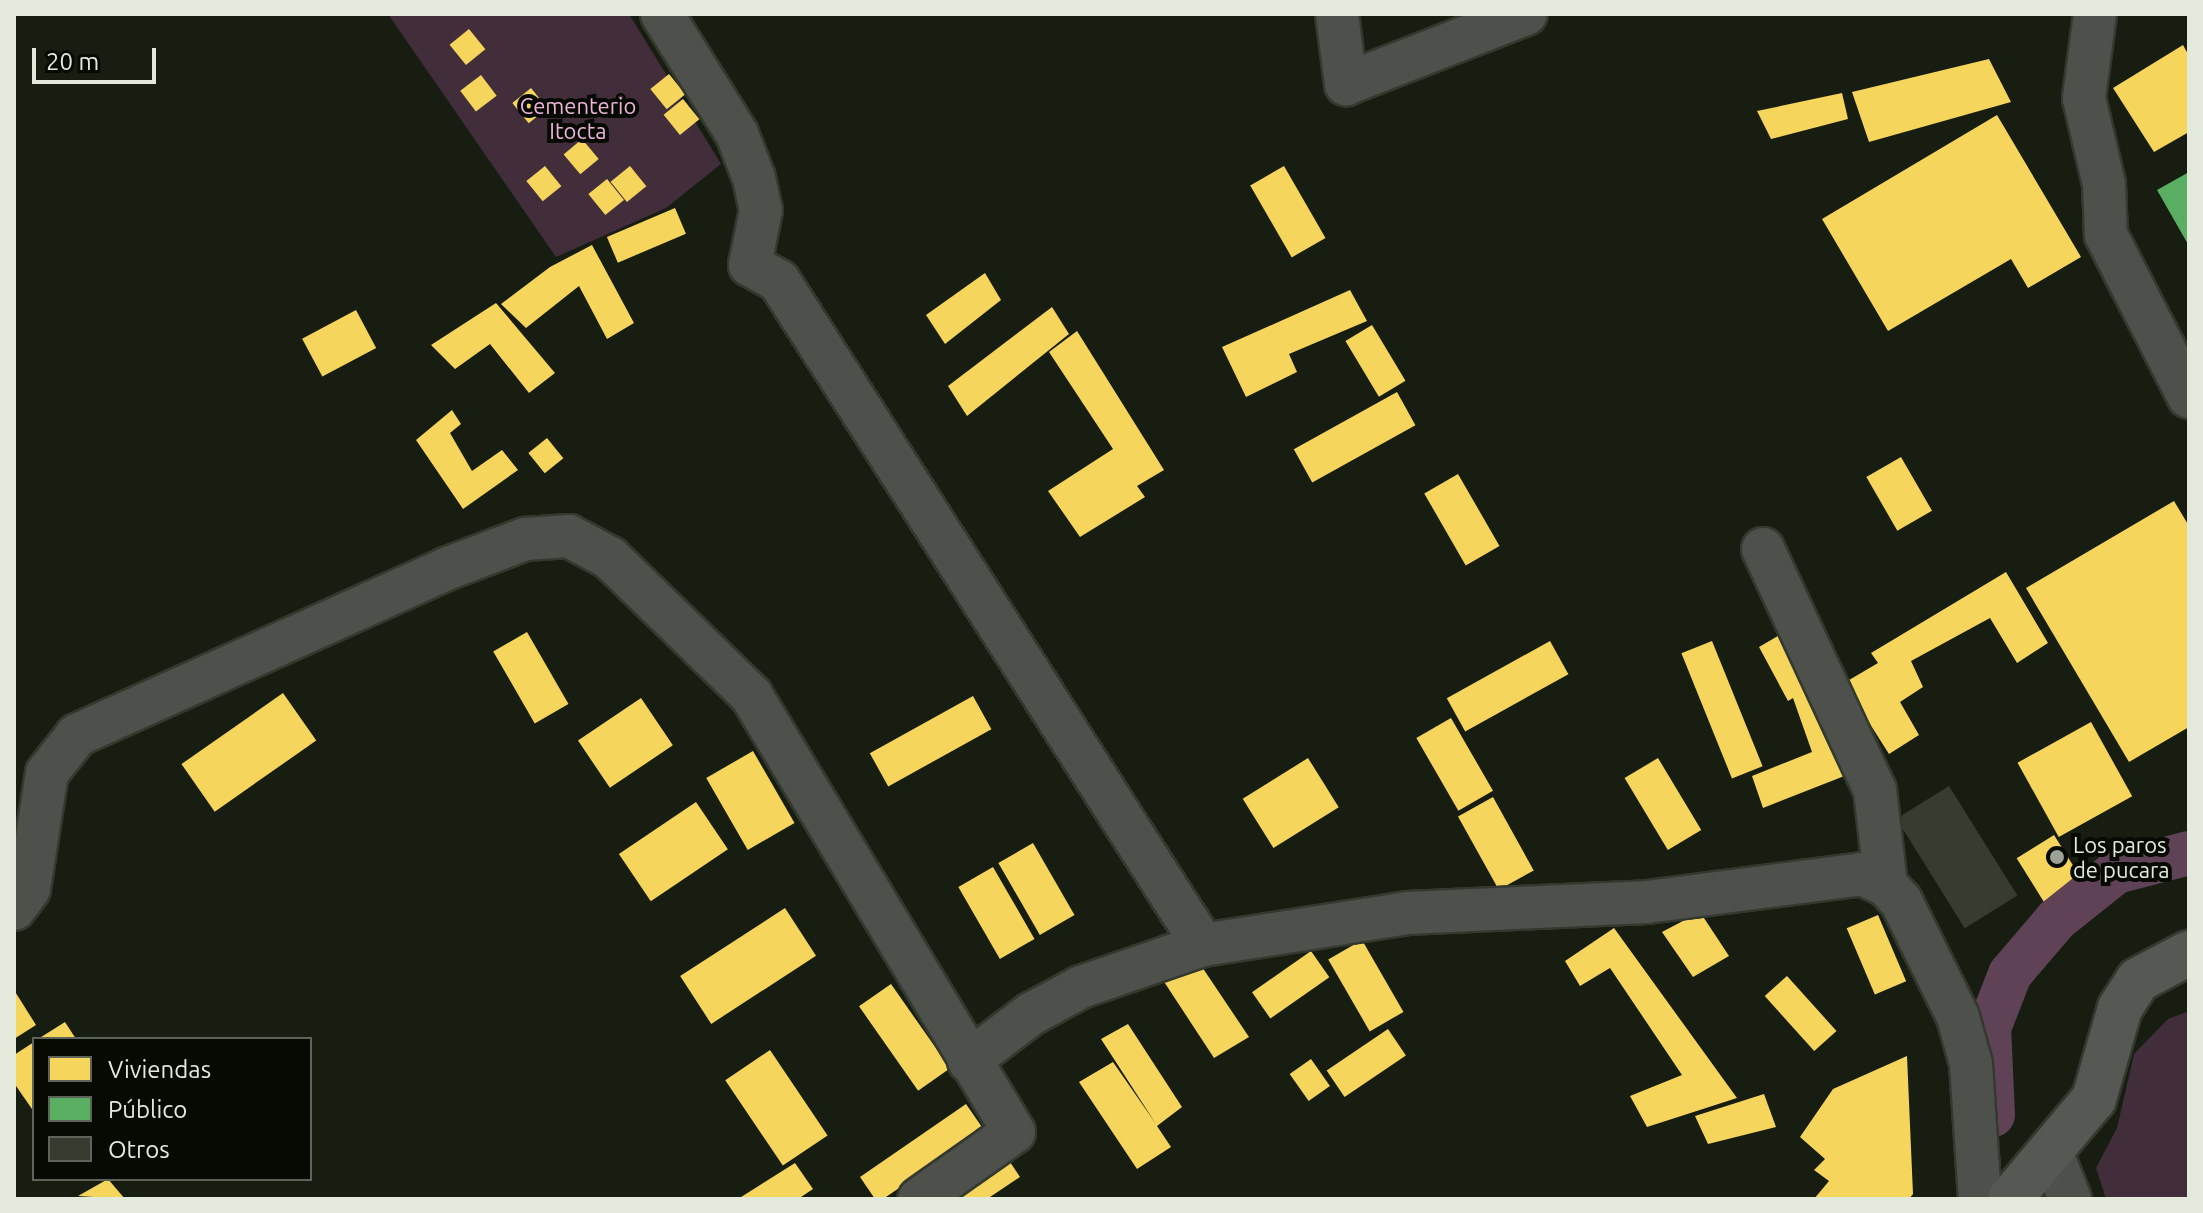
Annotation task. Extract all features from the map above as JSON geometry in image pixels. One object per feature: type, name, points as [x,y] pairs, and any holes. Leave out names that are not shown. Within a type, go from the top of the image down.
[{"type":"main road","points":[[2010,1199],[2052,1154],[2094,1099],[2120,1008],[2138,980],[2189,953]]},
{"type":"street","points":[[662,14],[737,134],[754,178],[761,210],[750,265],[779,281],[1203,945]]},
{"type":"street","points":[[1337,14],[1346,84],[1526,14]]},
{"type":"street","points":[[2095,14],[2084,98],[2104,184],[2106,235],[2189,397]]},
{"type":"street","points":[[14,909],[29,889],[47,773],[77,735],[446,569],[525,539],[569,536],[610,558],[751,695],[1014,1132],[919,1199]]},
{"type":"street","points":[[1763,549],[1875,790],[1886,885]]},
{"type":"street","points":[[969,1061],[1031,1014],[1081,987],[1203,945],[1407,913],[1647,902],[1830,874],[1862,874],[1886,885],[1901,901],[1958,1017],[1971,1064],[1980,1199]]},
{"type":"street","points":[[2052,1154],[2070,1199]]},
{"type":"green space","name":"Cementerio Itocta","points":[[388,14],[629,14],[721,164],[666,208],[556,257]]},
{"type":"green space","points":[[2189,1011],[2189,1199],[2106,1199],[2096,1168],[2117,1128],[2134,1054],[2168,1019]]},
{"type":"building: Viviendas","points":[[469,29],[485,49],[466,65],[450,45]]},
{"type":"building: Viviendas","points":[[2183,45],[2189,56],[2189,132],[2154,152],[2113,88]]},
{"type":"building: Viviendas","points":[[1989,59],[2011,102],[1869,142],[1852,92]]},
{"type":"building: Viviendas","points":[[669,74],[685,94],[667,109],[650,89]]},
{"type":"building: Viviendas","points":[[481,75],[497,96],[476,111],[460,91]]},
{"type":"building: Viviendas","points":[[531,88],[547,108],[529,123],[512,103]]},
{"type":"building: Viviendas","points":[[1842,93],[1848,119],[1771,139],[1757,111]]},
{"type":"building: Viviendas","points":[[683,99],[699,119],[680,135],[664,115]]},
{"type":"building: Viviendas","points":[[1997,115],[2081,257],[2028,288],[2011,259],[1888,331],[1822,219]]},
{"type":"building: Viviendas","points":[[582,139],[599,159],[580,174],[564,154]]},
{"type":"building: Viviendas","points":[[545,166],[561,186],[543,201],[526,181]]},
{"type":"building: Viviendas","points":[[630,166],[646,186],[627,202],[611,182]]},
{"type":"building: Viviendas","points":[[1284,166],[1326,238],[1292,257],[1250,186]]},
{"type":"building: Viviendas","points":[[607,179],[624,200],[605,215],[588,194]]},
{"type":"building: Viviendas","points":[[675,208],[686,234],[618,263],[607,237]]},
{"type":"building: Viviendas","points":[[592,245],[634,323],[607,339],[579,286],[526,328],[501,304],[550,267]]},
{"type":"building: Viviendas","points":[[985,273],[1001,300],[945,344],[926,315]]},
{"type":"building: Viviendas","points":[[1350,290],[1367,321],[1289,354],[1297,372],[1246,397],[1222,347]]},
{"type":"building: Viviendas","points":[[496,303],[555,373],[529,393],[490,344],[455,369],[431,345]]},
{"type":"building: Viviendas","points":[[1052,307],[1069,334],[967,416],[948,386]]},
{"type":"building: Viviendas","points":[[356,310],[376,348],[322,377],[302,339]]},
{"type":"building: Viviendas","points":[[1372,325],[1405,381],[1379,397],[1345,341]]},
{"type":"building: Viviendas","points":[[1077,331],[1164,470],[1137,486],[1145,497],[1080,537],[1048,491],[1113,449],[1049,352]]},
{"type":"building: Viviendas","points":[[1397,392],[1415,425],[1312,482],[1294,449]]},
{"type":"building: Viviendas","points":[[452,410],[461,424],[450,433],[472,471],[502,450],[518,470],[463,509],[416,440]]},
{"type":"building: Viviendas","points":[[547,438],[563,458],[545,473],[528,453]]},
{"type":"building: Viviendas","points":[[1901,457],[1932,511],[1897,531],[1866,477]]},
{"type":"building: Viviendas","points":[[1458,474],[1500,546],[1466,565],[1424,494]]},
{"type":"building: Viviendas","points":[[2174,501],[2189,526],[2189,727],[2129,762],[2026,588]]},
{"type":"building: Viviendas","points":[[2006,572],[2048,643],[2017,663],[1990,618],[1911,661],[1923,687],[1900,702],[1919,735],[1889,754],[1844,683],[1878,663],[1871,653]]},
{"type":"building: Viviendas","points":[[1793,627],[1852,773],[1763,808],[1752,776],[1812,752],[1793,698],[1788,701],[1759,647]]},
{"type":"building: Viviendas","points":[[527,632],[568,704],[535,723],[493,652]]},
{"type":"building: Viviendas","points":[[1550,641],[1568,674],[1465,731],[1447,698]]},
{"type":"building: Viviendas","points":[[1712,641],[1763,766],[1732,779],[1681,653]]},
{"type":"building: Viviendas","points":[[283,693],[316,741],[215,812],[181,764]]},
{"type":"building: Viviendas","points":[[973,696],[991,729],[888,786],[870,753]]},
{"type":"building: Viviendas","points":[[641,698],[673,745],[610,788],[578,740]]},
{"type":"building: Viviendas","points":[[1451,718],[1493,791],[1458,811],[1416,738]]},
{"type":"building: Viviendas","points":[[2091,722],[2132,796],[2059,837],[2018,763]]},
{"type":"building: Viviendas","points":[[753,751],[795,823],[748,850],[706,778]]},
{"type":"building: Viviendas","points":[[1308,758],[1339,807],[1273,848],[1243,799]]},
{"type":"building: Viviendas","points":[[1658,758],[1701,830],[1668,850],[1625,778]]},
{"type":"building: Viviendas","points":[[1493,797],[1534,870],[1499,890],[1458,816]]},
{"type":"building: Viviendas","points":[[696,802],[728,849],[651,901],[619,854]]},
{"type":"building: Viviendas","points":[[1960,819],[2002,891],[1968,910],[1926,838]]},
{"type":"building: Viviendas","points":[[2054,835],[2082,879],[2044,902],[2017,858]]},
{"type":"building: Viviendas","points":[[1033,843],[1074,915],[1040,935],[998,863]]},
{"type":"building: Viviendas","points":[[993,867],[1034,939],[1000,959],[958,887]]},
{"type":"building: Viviendas","points":[[785,908],[816,956],[711,1024],[680,976]]},
{"type":"building: Viviendas","points":[[1700,912],[1729,956],[1693,977],[1662,932]]},
{"type":"building: Viviendas","points":[[1878,915],[1906,981],[1875,995],[1847,928]]},
{"type":"building: Viviendas","points":[[1614,928],[1737,1098],[1647,1127],[1630,1096],[1682,1075],[1610,968],[1580,986],[1565,961]]},
{"type":"building: Viviendas","points":[[1362,940],[1404,1012],[1370,1031],[1328,959]]},
{"type":"building: Viviendas","points":[[1311,951],[1329,977],[1270,1019],[1252,992]]},
{"type":"building: Viviendas","points":[[1196,958],[1249,1037],[1214,1058],[1157,971]]},
{"type":"building: Viviendas","points":[[1787,976],[1837,1031],[1814,1051],[1765,996]]},
{"type":"building: Viviendas","points":[[891,984],[950,1068],[918,1091],[859,1006]]},
{"type":"building: Viviendas","points":[[14,990],[36,1025],[14,1039]]},
{"type":"building: Viviendas","points":[[65,1022],[75,1037],[41,1037]]},
{"type":"building: Viviendas","points":[[1128,1024],[1182,1107],[1157,1126],[1171,1147],[1137,1169],[1079,1082],[1113,1062],[1156,1124],[1101,1039]]},
{"type":"building: Viviendas","points":[[1388,1029],[1406,1056],[1345,1097],[1327,1070]]},
{"type":"building: Viviendas","points":[[32,1043],[32,1109],[14,1083],[14,1055]]},
{"type":"building: Viviendas","points":[[770,1050],[828,1135],[783,1166],[725,1080]]},
{"type":"building: Viviendas","points":[[1907,1056],[1913,1194],[1909,1199],[1814,1199],[1829,1181],[1814,1170],[1825,1159],[1800,1137],[1833,1089]]},
{"type":"building: Viviendas","points":[[1311,1059],[1330,1086],[1309,1101],[1290,1074]]},
{"type":"building: Viviendas","points":[[1764,1094],[1776,1127],[1708,1144],[1695,1116]]},
{"type":"building: Viviendas","points":[[966,1104],[984,1130],[883,1199],[875,1199],[860,1177]]},
{"type":"building: Viviendas","points":[[1002,1150],[1020,1177],[987,1199],[946,1199]]},
{"type":"building: Viviendas","points":[[795,1163],[813,1189],[798,1199],[738,1199]]},
{"type":"building: Viviendas","points":[[110,1181],[125,1199],[78,1196]]},
{"type":"building: Público","points":[[2189,172],[2189,246],[2157,190]]},
{"type":"building: Otros","points":[[1949,786],[2017,895],[1965,928],[1896,819]]},
{"type":"waterway","points":[[1993,1115],[1989,1028],[2010,974],[2057,919],[2116,872],[2189,853]]},
{"type":"place","name":"Los paros de pucara","points":[[2057,857]]}]
